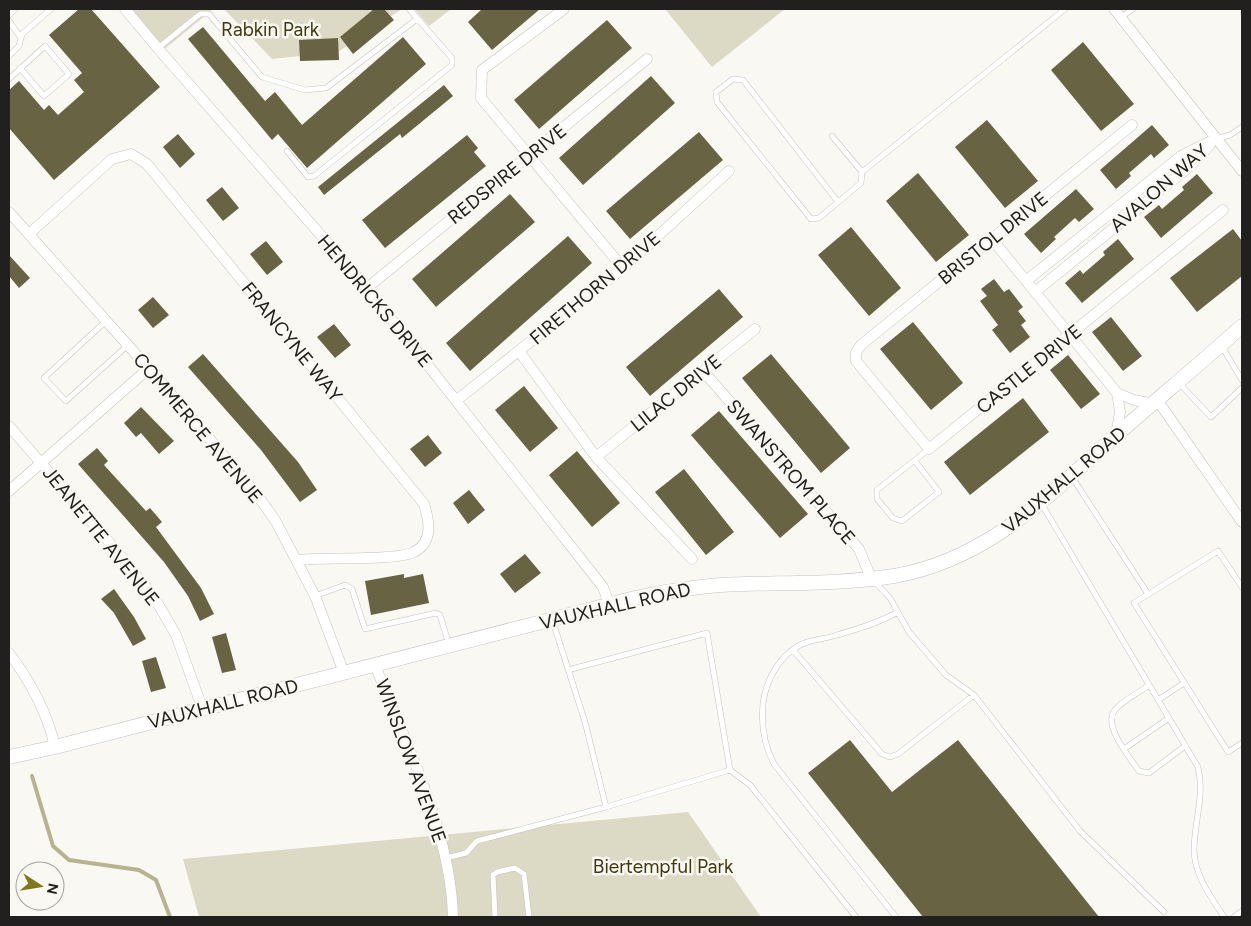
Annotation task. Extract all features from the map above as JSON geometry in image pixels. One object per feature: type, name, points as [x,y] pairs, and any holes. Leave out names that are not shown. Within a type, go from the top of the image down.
[{"type":"street","name":"HENDRICKS DRIVE","points":[[125,9],[367,288],[602,586],[609,604]]},
{"type":"street","points":[[564,9],[482,70],[481,98],[623,268]]},
{"type":"street","points":[[1117,13],[1242,171]]},
{"type":"street","name":"REDSPIRE DRIVE","points":[[367,288],[647,59]]},
{"type":"street","name":"BRISTOL DRIVE","points":[[929,449],[856,361],[856,352],[861,345],[1132,125]]},
{"type":"street","name":"AVALON WAY","points":[[1026,281],[1181,156],[1215,139]]},
{"type":"street","name":"AVALON WAY","points":[[1035,292],[1189,168],[1215,139]]},
{"type":"street","name":"FRANCYNE WAY","points":[[29,234],[112,159],[130,154],[147,164],[424,504],[430,523],[426,539],[415,552],[396,556],[298,560]]},
{"type":"street","name":"FIRETHORN DRIVE","points":[[457,400],[623,268],[729,171]]},
{"type":"street","name":"CASTLE DRIVE","points":[[929,449],[1071,336],[1223,210]]},
{"type":"street","name":"COMMERCE AVENUE","points":[[9,212],[255,492],[285,535],[298,560],[315,596],[344,673]]},
{"type":"street","points":[[994,236],[996,244],[1118,393],[1134,400],[1156,402],[1242,522]]},
{"type":"street","name":"VAUXHALL ROAD","points":[[9,757],[203,710],[609,604],[684,588],[843,582],[923,569],[960,556],[994,538],[1041,502],[1242,326]]},
{"type":"street","name":"LILAC DRIVE","points":[[596,456],[755,329]]},
{"type":"street","points":[[518,351],[596,456],[692,559]]},
{"type":"street","points":[[9,491],[148,369]]},
{"type":"street","name":"SWANSTROM PLACE","points":[[703,371],[859,549],[871,578]]},
{"type":"street","points":[[1116,435],[1120,412],[1118,393]]},
{"type":"street","name":"JEANETTE AVENUE","points":[[9,426],[154,597],[176,635],[203,710]]},
{"type":"street","points":[[9,652],[38,696],[46,714],[55,747]]},
{"type":"street","name":"WINSLOW AVENUE","points":[[375,665],[438,825],[446,858],[453,917]]},
{"type":"lane","points":[[9,15],[16,9]]},
{"type":"lane","points":[[9,56],[19,46],[22,34],[51,9]]},
{"type":"lane","points":[[286,151],[308,176],[314,176],[452,65],[452,58],[409,9]]},
{"type":"lane","points":[[862,172],[1065,9]]},
{"type":"lane","points":[[1117,13],[1133,9]]},
{"type":"lane","points":[[158,48],[200,14],[209,14],[262,77],[305,90],[312,90],[326,88],[417,19]]},
{"type":"lane","points":[[9,21],[21,38]]},
{"type":"lane","points":[[9,79],[20,68],[45,46],[69,74],[44,96],[20,68]]},
{"type":"lane","points":[[832,136],[862,172],[861,183],[819,218],[811,219],[717,102],[716,92],[733,79],[743,80],[838,202]]},
{"type":"lane","points":[[1215,139],[1230,135],[1242,127]]},
{"type":"lane","points":[[106,321],[44,378],[66,401],[128,346]]},
{"type":"lane","points":[[1221,345],[1242,380]]},
{"type":"lane","points":[[1178,382],[1211,417],[1242,388]]},
{"type":"lane","points":[[915,461],[939,492],[902,521],[892,518],[877,499],[877,490],[929,449]]},
{"type":"lane","points":[[1071,476],[1148,594]]},
{"type":"lane","points":[[1041,502],[1198,767],[1202,784],[1194,852],[1200,879],[1224,917]]},
{"type":"lane","points":[[1242,587],[1218,551],[1134,603],[1228,752],[1242,743]]},
{"type":"lane","points":[[871,578],[882,587],[909,632],[946,675],[974,695],[1080,831],[1164,912]]},
{"type":"lane","points":[[315,596],[344,585],[349,586],[352,588],[365,629],[436,612],[440,615],[449,646]]},
{"type":"lane","points":[[896,917],[784,778],[768,753],[763,735],[764,694],[776,666],[793,650],[809,641],[830,637],[881,621],[898,612]]},
{"type":"lane","points":[[552,619],[584,722],[606,807]]},
{"type":"lane","points":[[568,670],[707,633],[730,770],[750,785],[856,917]]},
{"type":"lane","points":[[793,650],[882,754],[890,757],[898,754],[974,695]]},
{"type":"lane","points":[[1158,700],[1184,682]]},
{"type":"lane","points":[[1149,685],[1115,710],[1110,719],[1112,730],[1139,771],[1149,773],[1185,746]]},
{"type":"lane","points":[[1124,749],[1169,718]]},
{"type":"lane","points":[[446,858],[466,853],[477,841],[606,807],[730,770]]},
{"type":"lane","points":[[495,917],[493,875],[497,872],[515,868],[524,874],[529,917]]},
{"type":"lane","points":[[1234,917],[1242,911]]},
{"type":"green space","name":"Rabkin Park","points":[[126,9],[213,9],[161,52]]},
{"type":"green space","points":[[224,9],[402,9],[338,52],[272,59]]},
{"type":"green space","points":[[414,9],[451,9],[429,26]]},
{"type":"green space","points":[[665,9],[785,9],[712,67]]},
{"type":"green space","name":"Biertempful Park","points":[[688,812],[761,917],[199,917],[183,859]]},
{"type":"building","points":[[79,9],[91,9],[160,87],[54,180],[9,128],[9,90],[19,81],[44,110],[49,105],[58,115],[84,92],[74,80],[82,73],[49,35]]},
{"type":"building","points":[[374,9],[384,9],[394,20],[353,54],[340,37]]},
{"type":"building","points":[[482,9],[540,9],[492,50],[468,22]]},
{"type":"building","points":[[607,20],[632,48],[539,129],[514,100]]},
{"type":"building","points":[[203,27],[265,101],[275,92],[302,125],[403,37],[426,64],[307,168],[278,134],[272,140],[188,39]]},
{"type":"building","points":[[338,38],[339,60],[300,61],[299,40]]},
{"type":"building","points":[[1083,42],[1134,104],[1101,131],[1051,70]]},
{"type":"building","points":[[651,76],[675,103],[583,185],[559,158]]},
{"type":"building","points":[[444,85],[453,96],[402,138],[400,134],[324,195],[318,187]]},
{"type":"building","points":[[987,120],[1038,181],[1005,208],[955,147]]},
{"type":"building","points":[[1152,125],[1169,145],[1154,158],[1151,154],[1129,173],[1131,176],[1116,189],[1100,170]]},
{"type":"building","points":[[699,132],[723,160],[630,239],[606,211]]},
{"type":"building","points":[[178,134],[195,154],[180,168],[163,147]]},
{"type":"building","points":[[467,135],[478,148],[474,152],[486,166],[385,248],[362,220]]},
{"type":"building","points":[[918,173],[969,235],[936,262],[886,201]]},
{"type":"building","points":[[1197,174],[1213,193],[1161,238],[1144,217],[1159,205],[1162,209],[1184,190],[1182,187]]},
{"type":"building","points":[[222,187],[239,208],[223,221],[206,200]]},
{"type":"building","points":[[1076,189],[1094,209],[1079,222],[1075,218],[1054,237],[1056,239],[1041,253],[1024,234]]},
{"type":"building","points":[[510,194],[535,222],[436,307],[412,279]]},
{"type":"building","points":[[851,227],[901,288],[869,316],[818,255]]},
{"type":"building","points":[[1233,229],[1242,241],[1242,276],[1197,312],[1170,278]]},
{"type":"building","points":[[568,236],[592,263],[470,371],[446,343]]},
{"type":"building","points":[[1118,239],[1134,259],[1082,303],[1065,283],[1080,270],[1083,274],[1105,255],[1103,252]]},
{"type":"building","points":[[266,241],[283,262],[267,275],[250,254]]},
{"type":"building","points":[[9,255],[30,278],[19,288],[9,276]]},
{"type":"building","points":[[994,279],[1004,292],[1009,289],[1023,307],[1018,311],[1026,321],[1021,325],[1030,337],[1010,353],[992,330],[998,325],[980,301],[987,296],[981,289]]},
{"type":"building","points":[[719,289],[743,317],[650,396],[626,367]]},
{"type":"building","points":[[153,297],[169,315],[153,328],[138,310]]},
{"type":"building","points":[[1111,317],[1142,356],[1123,371],[1092,332]]},
{"type":"building","points":[[913,322],[963,383],[931,410],[880,349]]},
{"type":"building","points":[[334,324],[351,345],[335,358],[317,337]]},
{"type":"building","points":[[203,354],[298,462],[317,490],[300,502],[261,450],[188,367]]},
{"type":"building","points":[[771,354],[850,448],[821,473],[742,378]]},
{"type":"building","points":[[1068,355],[1100,394],[1081,409],[1050,370]]},
{"type":"building","points":[[524,386],[558,428],[530,452],[495,410]]},
{"type":"building","points":[[1023,398],[1049,432],[970,495],[944,462]]},
{"type":"building","points":[[141,407],[174,441],[159,454],[141,433],[136,437],[124,423]]},
{"type":"building","points":[[719,411],[808,514],[780,538],[691,435]]},
{"type":"building","points":[[428,435],[442,453],[425,467],[410,449]]},
{"type":"building","points":[[97,448],[108,461],[104,465],[146,511],[150,508],[162,522],[156,527],[201,588],[214,614],[200,621],[188,596],[164,562],[78,464]]},
{"type":"building","points":[[577,451],[620,503],[592,527],[549,475]]},
{"type":"building","points":[[684,469],[734,532],[706,555],[655,492]]},
{"type":"building","points":[[469,490],[485,510],[468,524],[453,503]]},
{"type":"building","points":[[525,554],[541,573],[515,593],[500,574]]},
{"type":"building","points":[[404,574],[404,578],[423,574],[429,603],[371,615],[365,581]]},
{"type":"building","points":[[114,589],[134,617],[146,639],[133,646],[114,613],[101,599]]},
{"type":"building","points":[[226,633],[236,670],[222,673],[212,637]]},
{"type":"building","points":[[156,657],[166,688],[151,692],[142,661]]},
{"type":"building","points":[[850,740],[892,792],[958,740],[1099,917],[923,917],[808,773]]},
{"type":"waterway","points":[[32,776],[53,846],[69,860],[139,870],[156,880],[170,917]]}]
